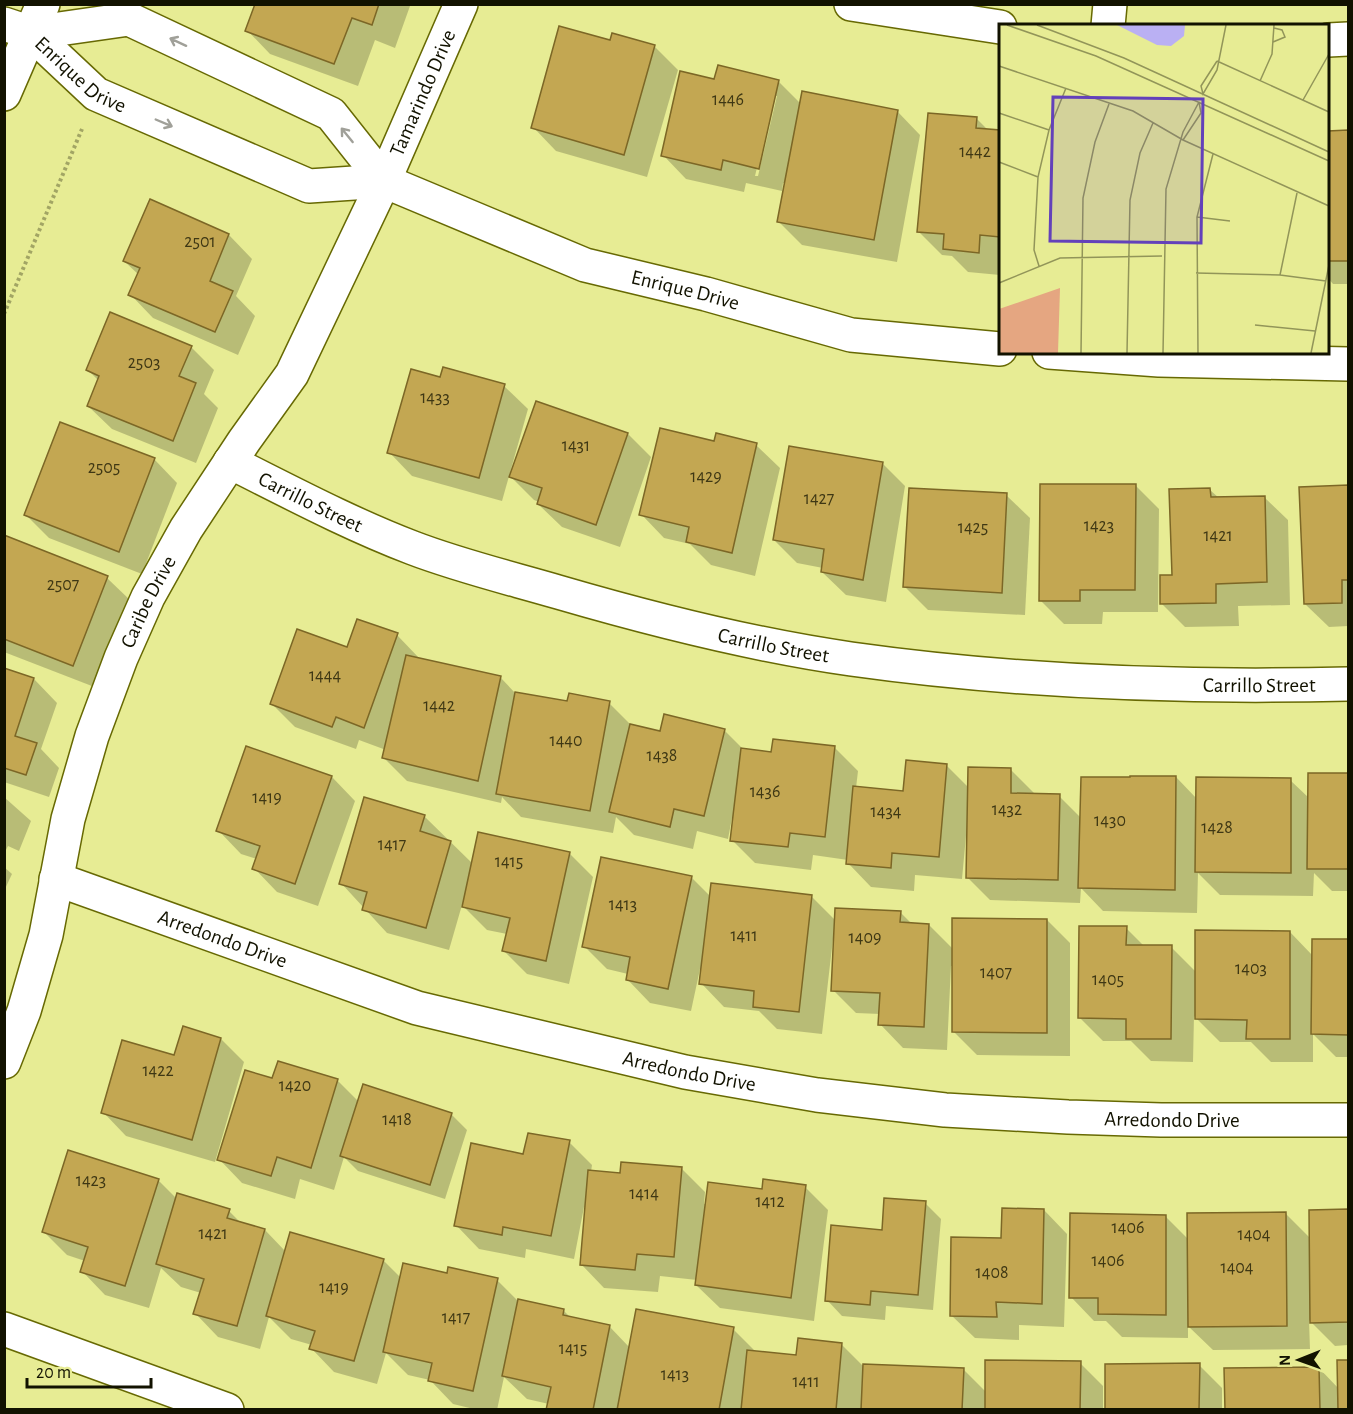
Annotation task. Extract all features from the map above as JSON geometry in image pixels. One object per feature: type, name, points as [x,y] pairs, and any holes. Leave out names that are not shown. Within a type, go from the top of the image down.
[{"type":"street","name":"Tamarindo Drive","points":[[384,181],[461,4]]},
{"type":"street","points":[[851,4],[999,27]]},
{"type":"street","points":[[1108,24],[1110,4]]},
{"type":"street","name":"Enrique Drive","points":[[26,20],[129,19],[330,114],[384,181]]},
{"type":"street","name":"Enrique Drive","points":[[26,20],[96,94],[309,186],[384,181],[585,266],[706,294],[851,335],[999,349]]},
{"type":"street","points":[[4,94],[26,20]]},
{"type":"street","points":[[1329,40],[1348,39]]},
{"type":"street","name":"Caribe Drive","points":[[4,1062],[27,1000],[46,935],[68,819],[92,736],[121,658],[148,597],[186,529],[292,374],[384,181]]},
{"type":"street","points":[[1076,354],[1159,360],[1348,364]]},
{"type":"street","name":"Carrillo Street","points":[[230,462],[344,519],[415,549],[643,616],[745,639],[850,659],[1073,680],[1192,685],[1348,684]]},
{"type":"street","name":"Arredondo Drive","points":[[56,879],[417,1008],[685,1072],[817,1095],[945,1110],[1126,1119],[1348,1120]]},
{"type":"street","points":[[4,1329],[227,1410]]},
{"type":"path","points":[[4,314],[96,94]]},
{"type":"building","points":[[255,4],[379,4],[372,25],[352,18],[334,64],[245,31]]},
{"type":"building","points":[[559,26],[610,40],[612,33],[655,45],[624,155],[531,128]]},
{"type":"building","points":[[718,65],[779,80],[759,169],[723,160],[721,170],[661,156],[680,71],[714,79]]},
{"type":"building","points":[[802,91],[898,110],[874,240],[777,222]]},
{"type":"building","points":[[928,113],[977,117],[976,128],[999,130],[999,237],[980,235],[979,253],[943,249],[944,234],[917,232]]},
{"type":"building","points":[[1348,130],[1348,261],[1329,261],[1329,131]]},
{"type":"building","points":[[150,199],[229,234],[210,281],[233,291],[215,332],[128,295],[140,268],[123,261]]},
{"type":"building","points":[[110,312],[192,346],[179,376],[196,383],[173,441],[87,406],[99,376],[86,370]]},
{"type":"building","points":[[443,367],[505,384],[479,478],[387,453],[411,369],[440,377]]},
{"type":"building","points":[[536,401],[628,433],[596,525],[537,504],[542,488],[509,477]]},
{"type":"building","points":[[60,422],[155,458],[119,552],[24,515]]},
{"type":"building","points":[[660,428],[714,441],[716,433],[757,443],[732,553],[686,542],[689,527],[639,515]]},
{"type":"building","points":[[789,446],[883,462],[863,580],[821,572],[824,549],[773,540]]},
{"type":"building","points":[[1040,484],[1136,484],[1135,590],[1080,590],[1080,601],[1039,601]]},
{"type":"building","points":[[1348,485],[1348,580],[1342,580],[1342,603],[1304,604],[1299,487]]},
{"type":"building","points":[[909,488],[1007,493],[1002,593],[903,587]]},
{"type":"building","points":[[1210,488],[1211,497],[1265,496],[1267,582],[1216,584],[1216,603],[1160,604],[1160,575],[1172,575],[1169,489]]},
{"type":"building","points":[[4,535],[108,576],[73,666],[4,639]]},
{"type":"building","points":[[357,619],[398,633],[364,728],[336,717],[332,727],[270,704],[297,629],[347,647]]},
{"type":"building","points":[[406,655],[501,676],[478,781],[382,758]]},
{"type":"building","points":[[4,668],[34,678],[15,736],[37,743],[26,775],[4,768]]},
{"type":"building","points":[[515,692],[567,701],[569,693],[610,701],[590,811],[496,794]]},
{"type":"building","points":[[664,714],[725,729],[704,816],[674,809],[670,827],[609,812],[630,724],[660,731]]},
{"type":"building","points":[[773,739],[835,746],[825,837],[790,833],[788,847],[730,841],[741,748],[771,752]]},
{"type":"building","points":[[246,746],[332,776],[295,884],[252,869],[260,846],[216,831]]},
{"type":"building","points":[[906,760],[947,764],[939,857],[892,853],[891,868],[846,864],[853,786],[903,791]]},
{"type":"building","points":[[968,767],[1011,768],[1011,793],[1060,794],[1058,880],[966,878]]},
{"type":"building","points":[[1308,773],[1348,773],[1348,869],[1307,869]]},
{"type":"building","points":[[1176,776],[1175,890],[1078,888],[1081,777]]},
{"type":"building","points":[[1196,777],[1291,778],[1291,873],[1195,872]]},
{"type":"building","points":[[364,797],[425,815],[420,831],[451,841],[426,928],[362,910],[367,892],[339,884]]},
{"type":"building","points":[[478,832],[570,852],[546,961],[502,951],[510,918],[462,907]]},
{"type":"building","points":[[601,857],[692,876],[668,989],[626,980],[630,957],[582,947]]},
{"type":"building","points":[[711,883],[812,895],[799,1012],[753,1007],[754,991],[699,984]]},
{"type":"building","points":[[835,908],[901,911],[900,922],[929,924],[924,1027],[878,1025],[880,993],[831,991]]},
{"type":"building","points":[[952,918],[1047,919],[1047,1033],[952,1032]]},
{"type":"building","points":[[1079,926],[1127,926],[1126,945],[1172,945],[1171,1039],[1126,1039],[1126,1019],[1078,1018]]},
{"type":"building","points":[[1195,930],[1290,931],[1290,1039],[1246,1039],[1247,1020],[1195,1019]]},
{"type":"building","points":[[1312,939],[1348,939],[1348,1035],[1311,1034]]},
{"type":"building","points":[[183,1026],[221,1038],[192,1140],[101,1113],[122,1040],[174,1055]]},
{"type":"building","points":[[278,1061],[338,1079],[311,1168],[277,1157],[271,1176],[217,1160],[245,1070],[272,1078]]},
{"type":"building","points":[[363,1084],[452,1113],[430,1185],[340,1156]]},
{"type":"building","points":[[528,1133],[570,1140],[551,1236],[503,1227],[502,1235],[454,1226],[471,1143],[523,1154]]},
{"type":"building","points":[[68,1150],[159,1179],[125,1286],[80,1272],[88,1247],[42,1232]]},
{"type":"building","points":[[621,1162],[682,1167],[674,1257],[637,1254],[635,1270],[580,1265],[588,1170],[620,1173]]},
{"type":"building","points":[[763,1179],[806,1185],[791,1298],[695,1285],[708,1182],[762,1189]]},
{"type":"building","points":[[177,1193],[230,1209],[227,1218],[265,1229],[237,1326],[193,1314],[204,1279],[156,1264]]},
{"type":"building","points":[[884,1198],[926,1201],[918,1295],[871,1291],[870,1305],[825,1301],[831,1225],[882,1230]]},
{"type":"building","points":[[1002,1208],[1044,1209],[1042,1304],[996,1302],[997,1317],[950,1316],[951,1237],[1001,1238]]},
{"type":"building","points":[[1348,1209],[1348,1322],[1310,1323],[1309,1210]]},
{"type":"building","points":[[1286,1212],[1287,1326],[1188,1327],[1187,1213]]},
{"type":"building","points":[[1070,1213],[1166,1215],[1166,1315],[1098,1314],[1098,1298],[1069,1298]]},
{"type":"building","points":[[290,1232],[384,1259],[354,1361],[309,1349],[315,1331],[266,1316]]},
{"type":"building","points":[[403,1263],[447,1273],[448,1267],[498,1278],[473,1391],[428,1381],[432,1363],[383,1352]]},
{"type":"building","points":[[518,1299],[564,1309],[563,1315],[610,1325],[593,1410],[546,1410],[551,1387],[502,1376]]},
{"type":"building","points":[[636,1309],[734,1327],[719,1410],[617,1410]]},
{"type":"building","points":[[798,1338],[842,1343],[836,1410],[741,1410],[747,1350],[796,1355]]},
{"type":"building","points":[[985,1360],[1081,1361],[1080,1410],[985,1410]]},
{"type":"building","points":[[1337,1360],[1348,1360],[1348,1410],[1338,1410]]},
{"type":"building","points":[[1200,1363],[1199,1410],[1105,1410],[1105,1364]]},
{"type":"building","points":[[863,1364],[964,1368],[962,1410],[861,1410]]},
{"type":"building","points":[[1319,1367],[1320,1410],[1225,1410],[1224,1368]]}]
